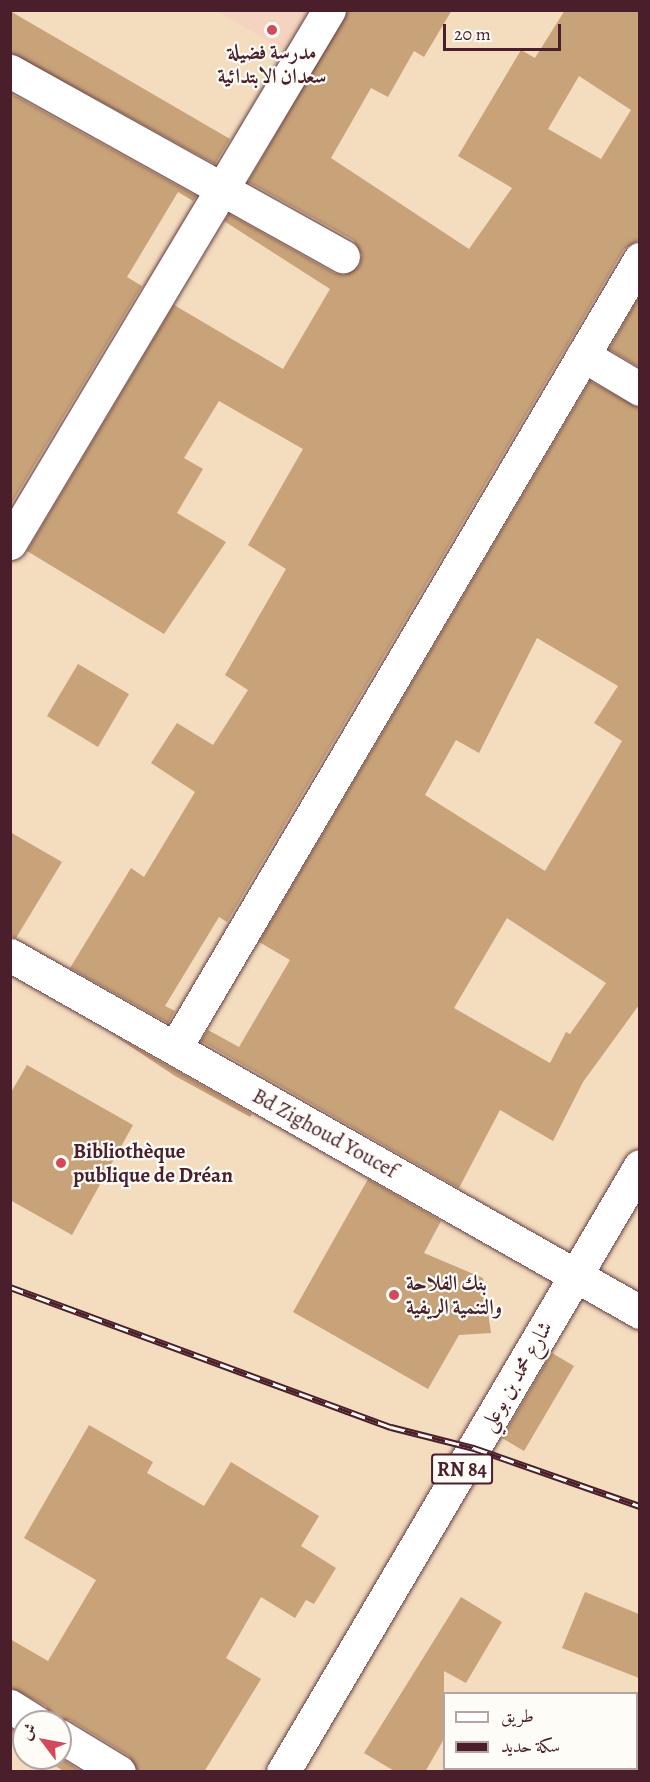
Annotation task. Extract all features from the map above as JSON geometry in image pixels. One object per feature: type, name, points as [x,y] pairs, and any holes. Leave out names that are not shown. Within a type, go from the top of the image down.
[{"type":"street","points":[[10,543],[224,190],[329,10]]},
{"type":"street","points":[[10,71],[343,256]]},
{"type":"street","points":[[175,1048],[639,259]]},
{"type":"street","points":[[583,355],[639,389]]},
{"type":"street","name":"Bd Zighoud Youcef","points":[[10,955],[639,1312]]},
{"type":"street","name":"شارع محمد بن بوعلي","points":[[283,1772],[639,1166]]},
{"type":"street","points":[[72,1743],[119,1772]]},
{"type":"shaded area","name":"مدرسة فضيلة سعدان الابتدائية","points":[[217,11],[306,11],[282,49]]},
{"type":"building","points":[[348,10],[452,10],[424,57],[414,51],[388,97],[371,88],[331,158],[469,249],[512,188],[458,156],[521,50],[535,58],[565,10],[639,10],[639,240],[624,249],[227,922],[219,917],[165,1006],[175,1011],[168,1023],[70,968],[131,868],[144,877],[195,792],[151,763],[177,723],[213,745],[248,690],[225,675],[286,569],[248,545],[303,449],[219,401],[184,458],[203,469],[177,513],[226,542],[164,634],[27,551],[174,305],[283,369],[330,289],[224,221],[229,214],[334,273],[344,275],[359,266],[362,255],[353,240],[248,182]],"holes":[[[579,76],[631,110],[601,159],[548,129]]]},
{"type":"building","points":[[10,11],[230,139],[215,164],[10,52]]},
{"type":"building","points":[[10,93],[196,196],[193,201],[178,192],[127,277],[142,286],[10,506]]},
{"type":"building","points":[[639,297],[639,367],[609,349]]},
{"type":"building","points":[[590,381],[639,408],[639,1005],[583,1082],[553,1141],[500,1110],[459,1188],[201,1041],[208,1030],[239,1047],[290,960],[259,942]],"holes":[[[537,638],[618,686],[594,723],[622,741],[545,871],[425,795],[456,740],[479,753]],[[507,918],[606,983],[570,1034],[566,1032],[550,1063],[454,1008]]]},
{"type":"building","points":[[78,664],[129,694],[98,747],[47,716]]},
{"type":"building","points":[[10,832],[62,862],[16,938],[10,936]]},
{"type":"building","points":[[112,1034],[252,1114],[250,1117],[175,1076]]},
{"type":"building","name":"Bibliothèque publique de Dréan","points":[[27,1065],[133,1125],[72,1235],[10,1200],[10,1094]]},
{"type":"building","name":"بنك الفلاحة والتنمية الريفية","points":[[368,1179],[441,1221],[424,1253],[483,1278],[491,1333],[459,1335],[428,1389],[293,1312]]},
{"type":"building","points":[[552,1353],[574,1366],[524,1451],[502,1438]]},
{"type":"building","points":[[89,1425],[153,1462],[147,1473],[204,1506],[231,1462],[319,1516],[301,1546],[336,1568],[314,1604],[306,1600],[295,1618],[261,1597],[226,1658],[261,1679],[204,1772],[138,1772],[129,1756],[72,1721],[72,1710],[48,1710],[46,1706],[10,1687],[10,1639],[48,1661],[96,1580],[24,1538]]},
{"type":"building","points":[[585,1592],[639,1614],[639,1678],[562,1648]]},
{"type":"building","points":[[461,1597],[502,1622],[466,1683],[444,1671],[443,1741],[425,1772],[396,1772],[364,1753]]},
{"type":"building","points":[[72,1766],[82,1772],[62,1770],[72,1770]]},
{"type":"railway","points":[[10,1287],[391,1427],[474,1448],[640,1506]]},
{"type":"place","name":"مدرسة فضيلة سعدان الابتدائية","points":[[272,30]]},
{"type":"place","name":"Bibliothèque publique de Dréan","points":[[61,1163]]},
{"type":"place","name":"بنك الفلاحة والتنمية الريفية","points":[[394,1295]]}]
